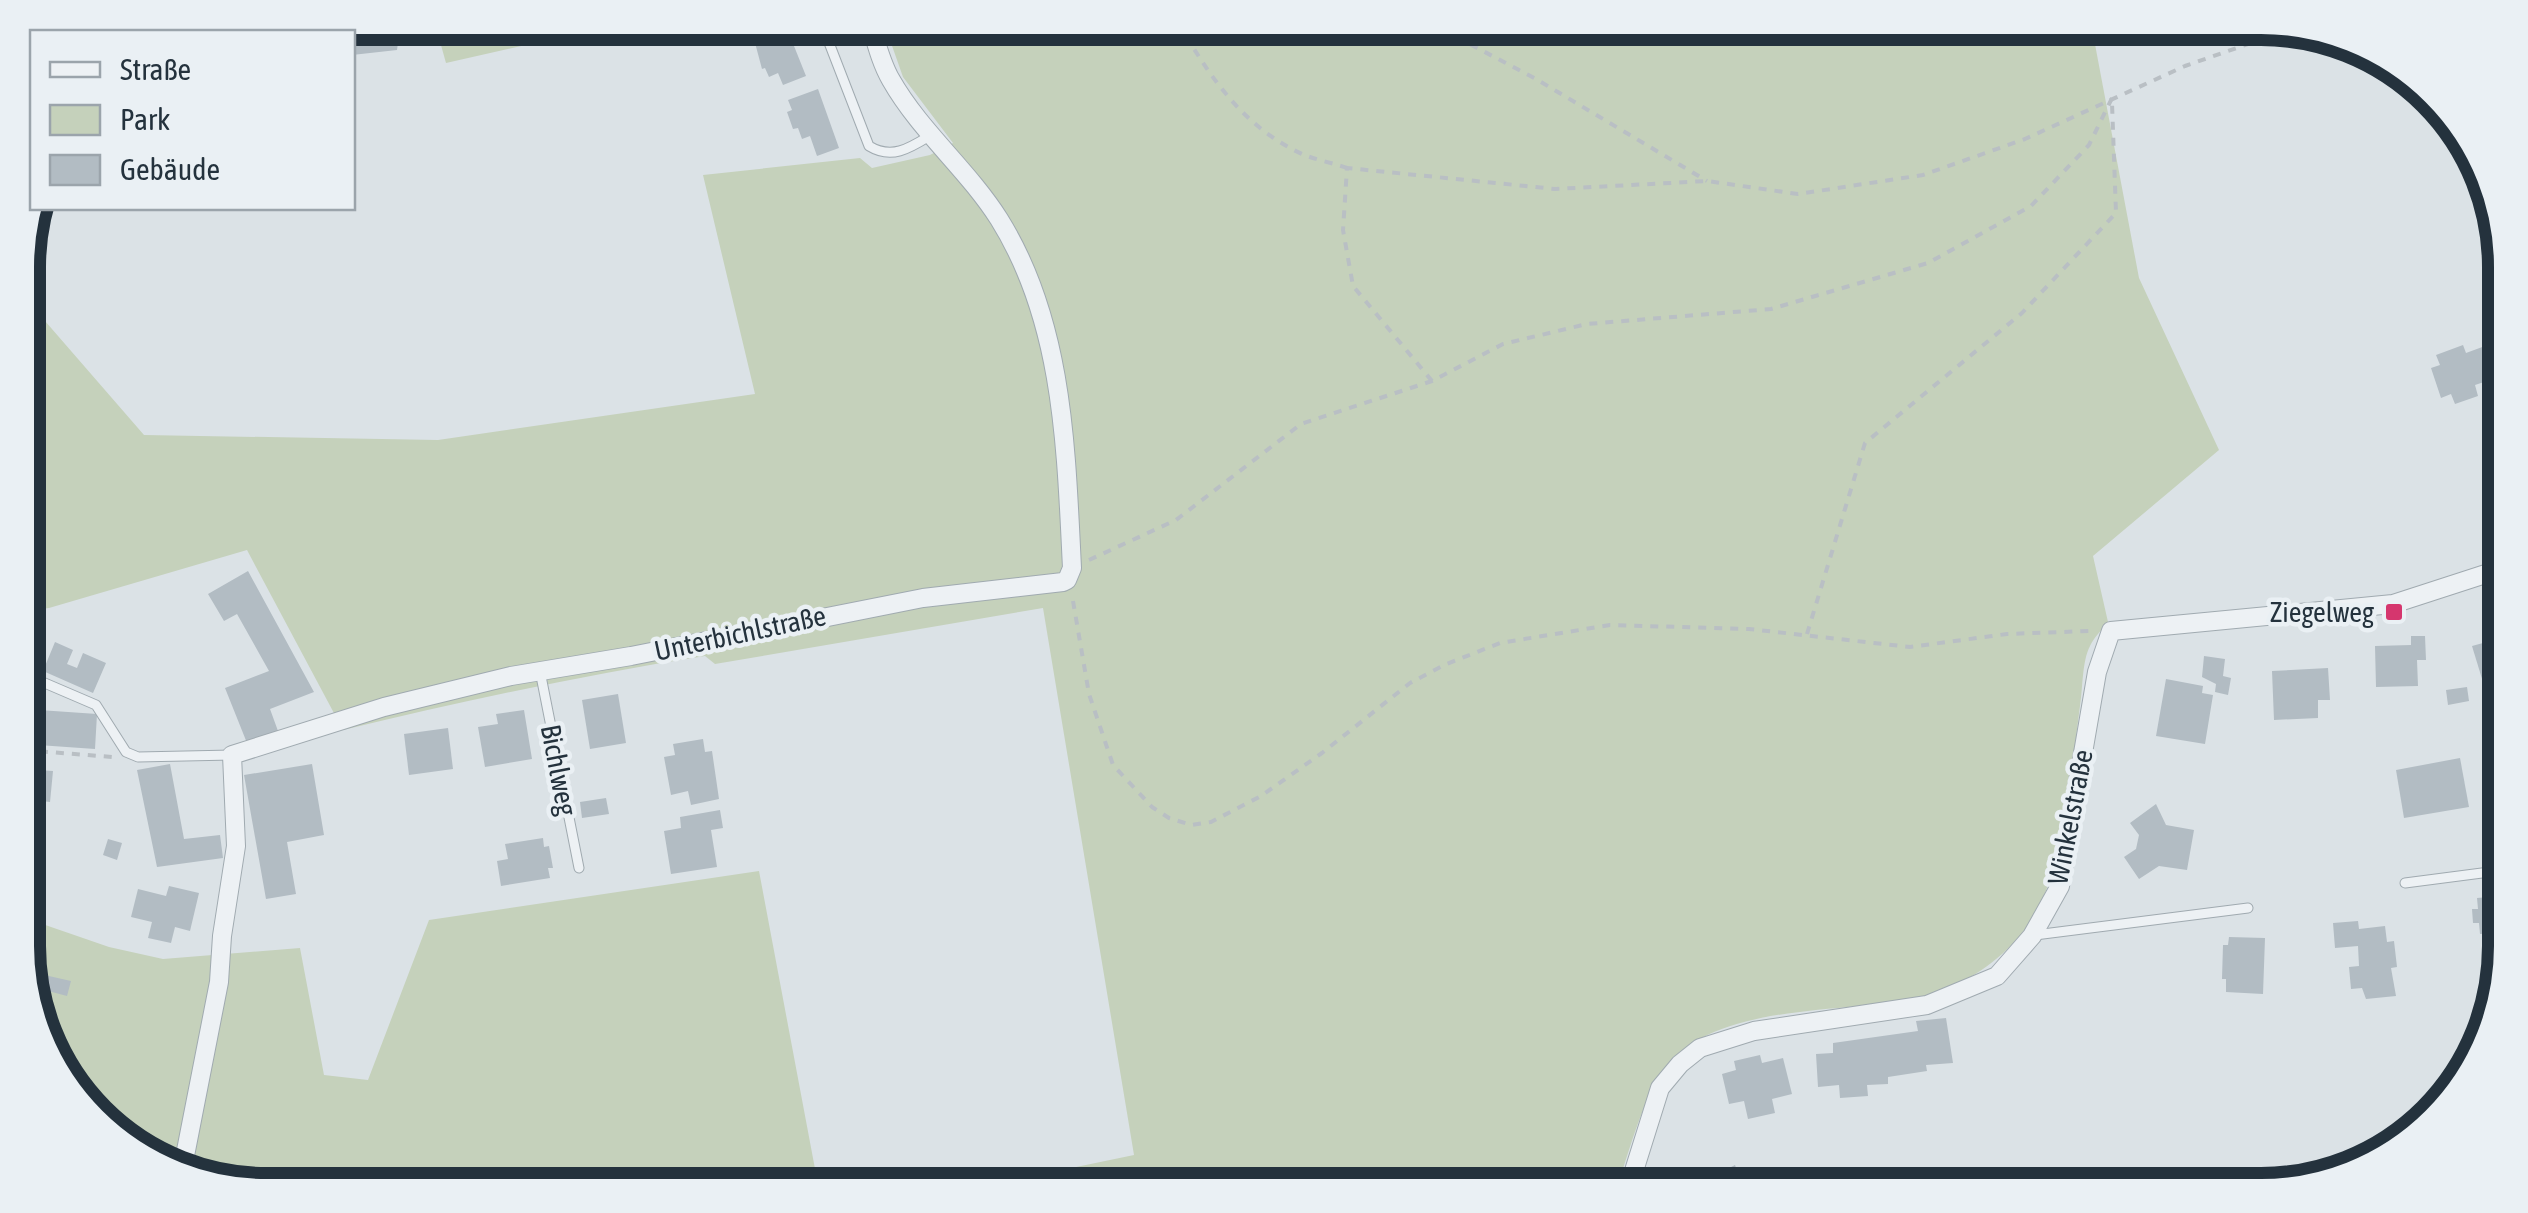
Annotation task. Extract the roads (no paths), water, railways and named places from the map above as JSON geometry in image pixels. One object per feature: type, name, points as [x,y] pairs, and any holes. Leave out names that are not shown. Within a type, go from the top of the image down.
[{"type":"street","points":[[877,40],[891,80],[931,135]]},
{"type":"street","name":"Unterbichlstraße","points":[[232,756],[400,703],[540,671],[923,598],[1062,582],[1071,572],[1066,468],[1048,334],[1020,258],[1002,224],[931,135]]},
{"type":"street","name":"Winkelstraße","points":[[1633,1173],[1660,1088],[1700,1048],[1754,1031],[1927,1005],[1996,976],[2032,936],[2060,886],[2097,672],[2111,631],[2393,604],[2488,573]]},
{"type":"street","points":[[185,1157],[219,982],[236,846],[232,756]]},
{"type":"lane","points":[[828,40],[870,146],[882,154],[894,153],[931,135]]},
{"type":"lane","name":"Bichlweg","points":[[540,671],[579,868]]},
{"type":"lane","points":[[40,681],[96,704],[126,752],[152,759],[232,756]]},
{"type":"lane","points":[[2405,883],[2488,872]]},
{"type":"lane","points":[[2032,936],[2248,908]]},
{"type":"place","name":"Ziegelweg","points":[[2394,612]]}]
